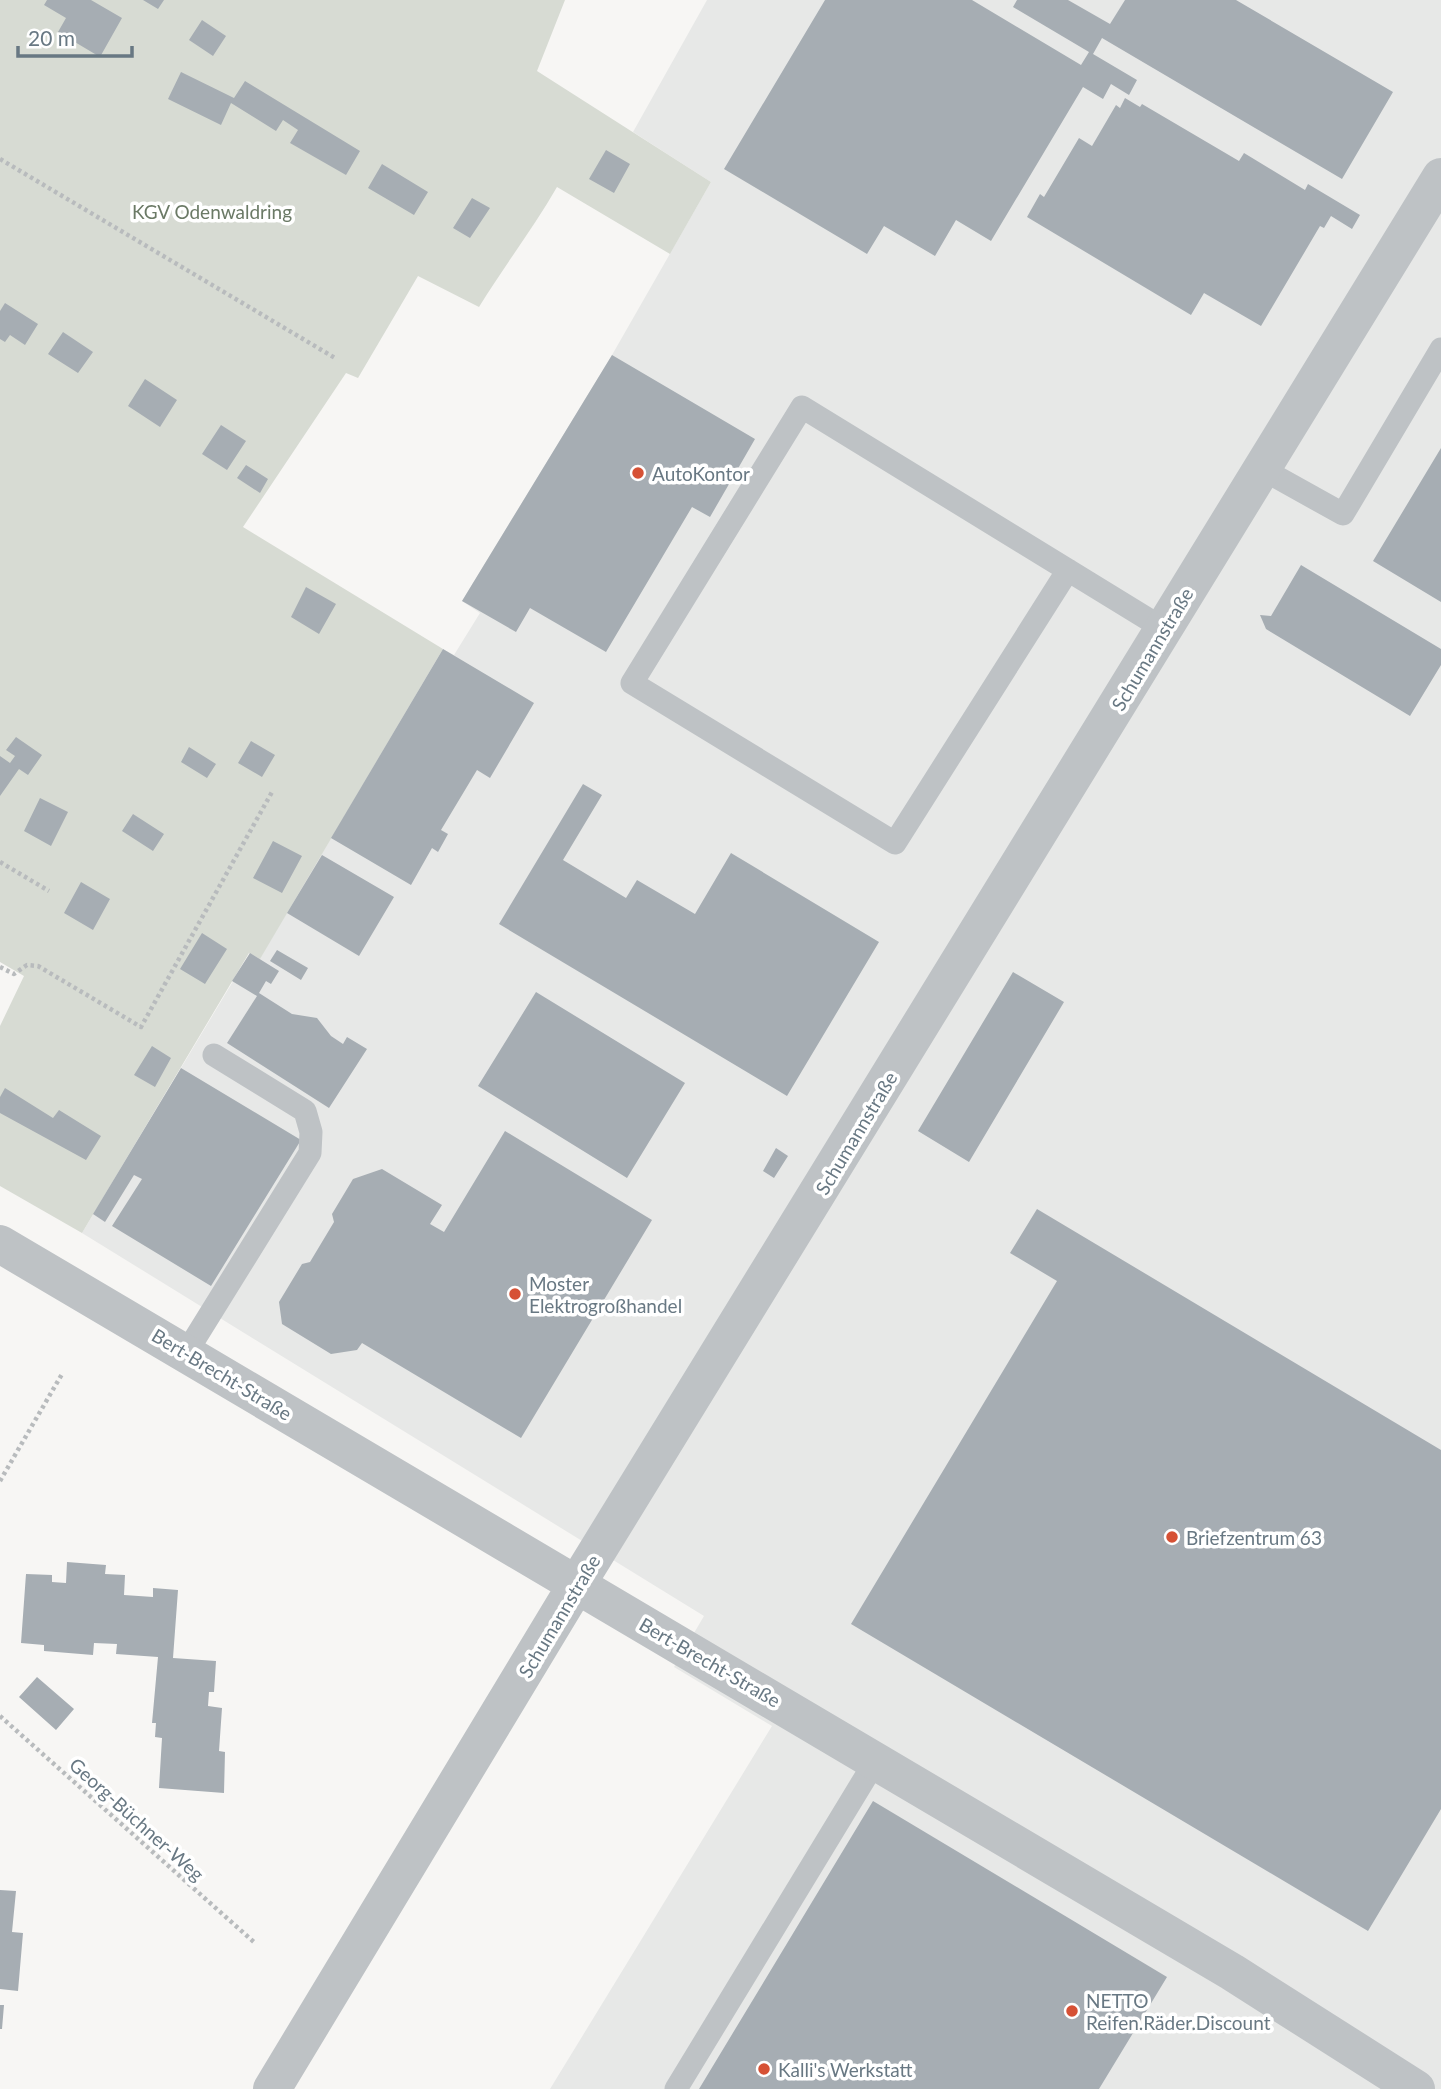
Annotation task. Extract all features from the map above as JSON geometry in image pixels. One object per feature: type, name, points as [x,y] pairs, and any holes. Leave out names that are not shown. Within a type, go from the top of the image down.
[{"type":"street","name":"Schumannstraße","points":[[272,2089],[577,1584],[1441,177]]},
{"type":"street","name":"Bert-Brecht-Straße","points":[[0,1244],[1232,1972],[1416,2089]]},
{"type":"lane","points":[[1262,469],[1343,514],[1441,349]]},
{"type":"lane","points":[[1068,570],[895,843],[632,683],[802,407],[1068,570],[1164,629]]},
{"type":"lane","points":[[186,1353],[310,1153],[312,1132],[305,1111],[214,1055]]},
{"type":"lane","points":[[677,2089],[876,1760]]},
{"type":"path","points":[[0,159],[335,358]]},
{"type":"path","points":[[0,967],[14,974],[27,965],[38,966],[141,1027],[272,792]]},
{"type":"path","points":[[0,862],[49,891]]},
{"type":"path","points":[[0,1481],[62,1374]]},
{"type":"path","name":"Georg-Büchner-Weg","points":[[0,1716],[255,1943]]},
{"type":"shaded area","points":[[707,0],[1441,0],[1441,2089],[550,2089],[772,1726],[674,1667],[704,1616],[82,1233],[250,953],[260,958],[443,649],[454,655],[480,613],[462,601],[612,355],[711,182],[633,132]]},
{"type":"green space","name":"KGV Odenwaldring","points":[[0,0],[565,0],[537,71],[711,182],[670,254],[557,187],[479,307],[418,276],[358,378],[346,373],[243,527],[443,649],[260,959],[249,953],[82,1233],[0,1186],[0,1026],[24,976],[0,962]]},
{"type":"building","points":[[47,0],[91,0],[122,18],[100,57],[58,32],[66,18],[44,5]]},
{"type":"building","points":[[143,0],[164,0],[158,9]]},
{"type":"building","points":[[825,0],[972,0],[1081,65],[1089,52],[1013,7],[1017,0],[1068,0],[1110,24],[1125,0],[1236,0],[1393,92],[1342,179],[1102,38],[1093,54],[1137,80],[1129,95],[1111,84],[1103,99],[1083,87],[991,241],[956,220],[935,256],[884,226],[867,254],[724,169]]},
{"type":"building","points":[[202,20],[226,36],[213,56],[189,40]]},
{"type":"building","points":[[181,72],[234,98],[245,81],[360,151],[346,175],[290,143],[298,130],[283,120],[276,131],[231,103],[221,125],[168,99]]},
{"type":"building","points":[[1125,98],[1140,107],[1142,104],[1239,161],[1244,153],[1305,190],[1308,184],[1360,215],[1352,229],[1331,216],[1324,228],[1320,226],[1261,326],[1204,293],[1191,315],[1027,217],[1040,194],[1044,197],[1079,138],[1092,146],[1116,105],[1120,108]]},
{"type":"building","points":[[606,150],[630,164],[614,193],[589,179]]},
{"type":"building","points":[[382,164],[428,192],[414,215],[368,188]]},
{"type":"building","points":[[472,198],[490,208],[470,238],[453,228]]},
{"type":"building","points":[[5,303],[38,324],[25,345],[10,335],[5,342],[0,339],[0,311]]},
{"type":"building","points":[[63,332],[93,352],[78,373],[48,354]]},
{"type":"building","name":"AutoKontor","points":[[612,355],[755,439],[710,517],[692,507],[606,652],[530,608],[516,632],[462,601]]},
{"type":"building","points":[[145,379],[177,400],[160,427],[128,406]]},
{"type":"building","points":[[221,425],[246,441],[227,470],[202,454]]},
{"type":"building","points":[[1441,448],[1441,602],[1373,561]]},
{"type":"building","points":[[246,465],[268,479],[260,493],[237,478]]},
{"type":"building","points":[[1301,565],[1441,649],[1441,665],[1410,716],[1266,629],[1260,615],[1271,616]]},
{"type":"building","points":[[306,587],[336,604],[319,634],[291,617]]},
{"type":"building","points":[[443,649],[534,703],[490,778],[477,770],[441,830],[448,834],[438,852],[432,848],[411,885],[331,838]]},
{"type":"building","points":[[16,737],[42,755],[28,775],[19,769],[0,796],[0,756],[10,763],[15,756],[6,750]]},
{"type":"building","points":[[251,741],[275,755],[262,777],[238,763]]},
{"type":"building","points":[[189,747],[216,764],[207,778],[181,762]]},
{"type":"building","points":[[583,784],[602,795],[563,860],[626,898],[637,880],[695,914],[731,853],[879,942],[787,1096],[499,924]]},
{"type":"building","points":[[40,798],[68,812],[51,846],[24,831]]},
{"type":"building","points":[[133,814],[164,834],[153,851],[122,831]]},
{"type":"building","points":[[273,841],[302,856],[282,893],[253,878]]},
{"type":"building","points":[[322,855],[394,897],[359,956],[287,913]]},
{"type":"building","points":[[81,882],[110,899],[93,930],[64,913]]},
{"type":"building","points":[[202,933],[227,949],[205,984],[180,969]]},
{"type":"building","points":[[277,950],[308,968],[301,980],[270,961]]},
{"type":"building","points":[[250,953],[279,971],[271,984],[266,981],[259,993],[292,1014],[317,1018],[331,1036],[343,1044],[347,1037],[367,1049],[329,1108],[227,1043],[257,996],[232,981]]},
{"type":"building","points":[[1013,972],[1064,1002],[969,1162],[918,1131]]},
{"type":"building","points":[[536,992],[685,1083],[627,1178],[478,1086]]},
{"type":"building","points":[[152,1046],[171,1058],[155,1087],[134,1075]]},
{"type":"building","points":[[181,1068],[301,1140],[211,1286],[112,1226],[142,1179],[134,1175],[105,1222],[93,1214]]},
{"type":"building","points":[[5,1088],[53,1118],[59,1110],[101,1136],[86,1160],[0,1113],[0,1097]]},
{"type":"building","points":[[505,1131],[652,1220],[521,1438],[362,1343],[357,1350],[331,1354],[282,1324],[279,1302],[302,1264],[310,1262],[334,1222],[332,1214],[353,1179],[382,1169],[442,1205],[430,1224],[444,1232]]},
{"type":"building","points":[[776,1148],[788,1156],[774,1178],[763,1171]]},
{"type":"building","name":"Briefzentrum 63","points":[[1037,1209],[1441,1450],[1441,1809],[1368,1931],[851,1624],[1057,1281],[1010,1253]]},
{"type":"building","points":[[67,1562],[106,1565],[105,1574],[125,1575],[124,1595],[153,1597],[153,1588],[178,1590],[173,1658],[216,1661],[214,1692],[209,1692],[208,1706],[222,1708],[219,1751],[225,1752],[224,1793],[159,1788],[162,1738],[155,1737],[156,1723],[152,1723],[158,1657],[116,1654],[117,1644],[94,1643],[93,1655],[44,1651],[44,1645],[21,1643],[26,1574],[52,1575],[52,1582],[66,1583]]},
{"type":"building","points":[[37,1677],[74,1709],[56,1730],[19,1697]]},
{"type":"building","points":[[873,1801],[1167,1977],[1099,2089],[699,2089]]},
{"type":"building","points":[[0,1890],[16,1891],[12,1932],[23,1933],[18,1991],[0,1989]]},
{"type":"building","points":[[0,2005],[4,2005],[2,2029],[0,2029]]},
{"type":"place","name":"AutoKontor","points":[[638,473]]},
{"type":"place","name":"Moster Elektrogroßhandel","points":[[515,1294]]},
{"type":"place","name":"Briefzentrum 63","points":[[1172,1537]]},
{"type":"place","name":"NETTO Reifen.Räder.Discount","points":[[1072,2011]]},
{"type":"place","name":"Kalli's Werkstatt","points":[[764,2069]]}]
